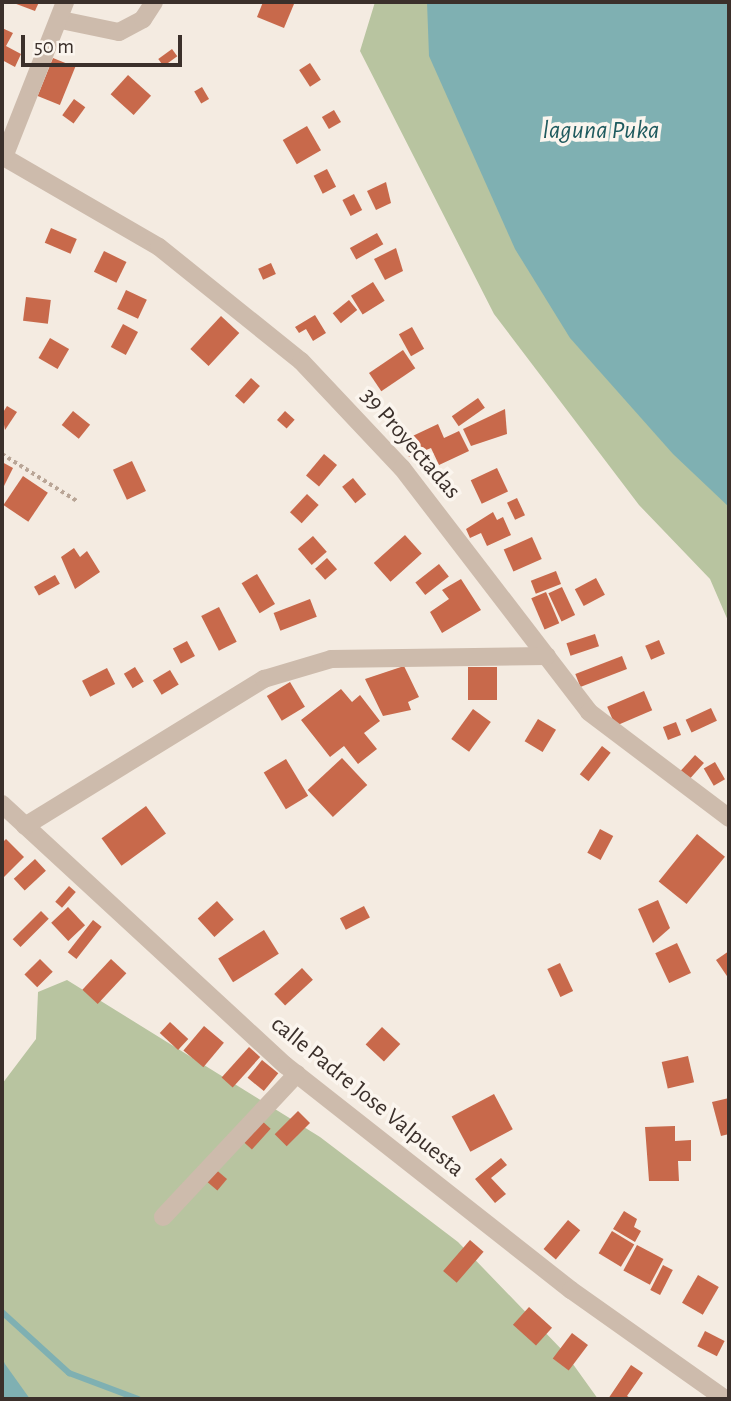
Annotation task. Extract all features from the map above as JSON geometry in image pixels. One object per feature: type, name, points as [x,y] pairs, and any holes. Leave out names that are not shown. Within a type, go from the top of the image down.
[{"type":"street","points":[[3,157],[61,20],[65,2]]},
{"type":"street","points":[[61,20],[119,32],[143,19],[154,2]]},
{"type":"street","name":"39 Proyectadas","points":[[3,157],[159,247],[301,360],[402,468],[589,712],[729,818]]},
{"type":"street","points":[[25,826],[274,676],[331,659],[547,656]]},
{"type":"street","name":"calle Padre Jose Valpuesta","points":[[2,804],[297,1074],[571,1290],[725,1399]]},
{"type":"street","points":[[163,1217],[297,1074]]},
{"type":"path","points":[[2,454],[77,501]]},
{"type":"green space","name":"laguna Puka","points":[[375,2],[729,2],[729,623],[710,579],[639,505],[494,314],[360,51]]},
{"type":"green space","points":[[67,980],[320,1137],[458,1242],[565,1353],[598,1399],[2,1399],[2,1084],[36,1039],[38,992]]},
{"type":"water","name":"laguna Puka","points":[[427,2],[729,2],[729,507],[673,454],[570,338],[515,249],[429,56]]},
{"type":"water","points":[[2,1357],[5,1364],[30,1399],[2,1399]]},
{"type":"building","points":[[11,2],[39,2],[35,11]]},
{"type":"building","points":[[263,2],[294,4],[284,28],[257,17]]},
{"type":"building","points":[[2,28],[13,33],[6,46],[21,54],[15,67],[2,60]]},
{"type":"building","points":[[172,49],[177,56],[164,66],[158,59]]},
{"type":"building","points":[[53,58],[75,67],[60,105],[38,96]]},
{"type":"building","points":[[310,63],[321,80],[310,87],[299,70]]},
{"type":"building","points":[[128,75],[151,96],[134,115],[111,94]]},
{"type":"building","points":[[202,87],[209,99],[201,104],[194,92]]},
{"type":"building","points":[[74,99],[85,107],[74,123],[62,115]]},
{"type":"building","points":[[334,110],[341,122],[329,129],[322,117]]},
{"type":"building","points":[[307,126],[321,150],[297,164],[283,140]]},
{"type":"building","points":[[327,169],[336,187],[323,194],[314,176]]},
{"type":"building","points":[[386,182],[391,203],[376,210],[367,191]]},
{"type":"building","points":[[354,194],[362,210],[351,216],[342,200]]},
{"type":"building","points":[[51,228],[77,239],[71,254],[45,243]]},
{"type":"building","points":[[377,233],[383,244],[356,259],[350,248]]},
{"type":"building","points":[[396,248],[403,271],[385,280],[374,259]]},
{"type":"building","points":[[104,251],[126,262],[116,283],[94,272]]},
{"type":"building","points":[[271,263],[276,274],[263,280],[258,269]]},
{"type":"building","points":[[373,282],[385,301],[363,314],[351,296]]},
{"type":"building","points":[[126,290],[147,300],[138,319],[117,309]]},
{"type":"building","points":[[26,297],[51,300],[48,324],[23,321]]},
{"type":"building","points":[[349,300],[357,310],[341,323],[333,313]]},
{"type":"building","points":[[315,315],[326,333],[313,341],[306,329],[299,333],[295,327]]},
{"type":"building","points":[[221,316],[239,333],[209,366],[190,349]]},
{"type":"building","points":[[123,324],[138,332],[126,355],[111,347]]},
{"type":"building","points":[[412,327],[424,349],[411,356],[399,334]]},
{"type":"building","points":[[50,338],[69,349],[58,369],[38,358]]},
{"type":"building","points":[[403,350],[415,368],[381,391],[369,373]]},
{"type":"building","points":[[251,378],[260,386],[244,404],[235,396]]},
{"type":"building","points":[[478,398],[485,408],[459,426],[452,416]]},
{"type":"building","points":[[7,406],[17,412],[5,430],[2,414]]},
{"type":"building","points":[[505,409],[507,434],[471,446],[463,429]]},
{"type":"building","points":[[73,411],[90,425],[79,439],[62,425]]},
{"type":"building","points":[[285,411],[295,420],[287,429],[277,420]]},
{"type":"building","points":[[438,424],[444,438],[459,431],[469,451],[439,465],[431,448],[409,457],[402,441]]},
{"type":"building","points":[[324,454],[337,465],[319,486],[306,475]]},
{"type":"building","points":[[132,461],[146,491],[127,500],[113,470]]},
{"type":"building","points":[[2,462],[13,468],[2,490]]},
{"type":"building","points":[[497,468],[508,492],[482,504],[471,480]]},
{"type":"building","points":[[23,476],[48,493],[28,522],[3,505]]},
{"type":"building","points":[[353,478],[366,494],[355,503],[342,487]]},
{"type":"building","points":[[307,494],[319,505],[302,523],[290,512]]},
{"type":"building","points":[[517,498],[525,515],[515,520],[507,503]]},
{"type":"building","points":[[493,512],[497,520],[503,517],[511,535],[487,546],[481,533],[470,538],[466,529]]},
{"type":"building","points":[[405,535],[422,554],[391,582],[374,563]]},
{"type":"building","points":[[313,536],[327,552],[312,565],[298,549]]},
{"type":"building","points":[[532,537],[542,559],[513,572],[504,550]]},
{"type":"building","points":[[74,548],[80,557],[87,551],[100,572],[75,589],[61,557]]},
{"type":"building","points":[[327,558],[337,569],[325,580],[315,569]]},
{"type":"building","points":[[439,564],[449,577],[425,595],[415,582]]},
{"type":"building","points":[[556,571],[561,584],[536,594],[531,581]]},
{"type":"building","points":[[257,574],[275,604],[260,613],[242,583]]},
{"type":"building","points":[[55,575],[60,584],[39,595],[34,587]]},
{"type":"building","points":[[596,578],[605,595],[584,606],[575,589]]},
{"type":"building","points":[[461,579],[481,610],[442,633],[430,612],[449,599],[442,590]]},
{"type":"building","points":[[562,587],[575,615],[562,621],[548,593]]},
{"type":"building","points":[[546,592],[559,623],[545,630],[531,598]]},
{"type":"building","points":[[310,599],[317,617],[280,631],[274,613]]},
{"type":"building","points":[[219,607],[237,642],[219,651],[201,616]]},
{"type":"building","points":[[595,634],[599,646],[570,656],[566,643]]},
{"type":"building","points":[[659,640],[665,654],[651,660],[645,646]]},
{"type":"building","points":[[187,641],[195,656],[181,664],[173,649]]},
{"type":"building","points":[[622,656],[627,669],[580,687],[575,674]]},
{"type":"building","points":[[404,666],[419,697],[408,702],[411,710],[383,716],[365,679]]},
{"type":"building","points":[[135,667],[144,682],[133,688],[124,674]]},
{"type":"building","points":[[468,667],[497,667],[497,700],[468,700]]},
{"type":"building","points":[[107,668],[115,684],[90,697],[82,681]]},
{"type":"building","points":[[170,670],[179,685],[162,695],[153,680]]},
{"type":"building","points":[[290,682],[305,707],[282,721],[267,696]]},
{"type":"building","points":[[341,689],[352,702],[360,695],[380,721],[364,733],[377,749],[358,764],[344,746],[330,757],[301,720]]},
{"type":"building","points":[[644,691],[652,710],[615,726],[607,707]]},
{"type":"building","points":[[711,708],[717,721],[692,733],[686,720]]},
{"type":"building","points":[[473,709],[491,722],[469,752],[451,739]]},
{"type":"building","points":[[538,719],[556,730],[543,752],[525,741]]},
{"type":"building","points":[[676,722],[681,735],[668,740],[663,727]]},
{"type":"building","points":[[602,746],[611,753],[589,781],[580,774]]},
{"type":"building","points":[[695,755],[704,763],[690,779],[681,771]]},
{"type":"building","points":[[342,758],[367,785],[333,817],[308,790]]},
{"type":"building","points":[[286,759],[308,796],[286,809],[264,772]]},
{"type":"building","points":[[715,762],[725,779],[714,786],[704,768]]},
{"type":"building","points":[[146,806],[166,834],[121,866],[102,838]]},
{"type":"building","points":[[600,829],[613,836],[601,860],[587,853]]},
{"type":"building","points":[[697,834],[725,857],[687,904],[659,881]]},
{"type":"building","points":[[6,839],[24,857],[2,879],[2,843]]},
{"type":"building","points":[[35,859],[46,871],[25,890],[14,879]]},
{"type":"building","points":[[69,886],[76,892],[62,908],[55,902]]},
{"type":"building","points":[[658,900],[670,928],[653,943],[638,909]]},
{"type":"building","points":[[217,901],[234,920],[214,937],[198,918]]},
{"type":"building","points":[[364,906],[370,918],[346,930],[340,918]]},
{"type":"building","points":[[68,907],[85,925],[68,941],[51,923]]},
{"type":"building","points":[[41,911],[49,919],[20,947],[13,939]]},
{"type":"building","points":[[93,920],[102,927],[76,959],[68,952]]},
{"type":"building","points":[[264,930],[279,954],[233,982],[218,959]]},
{"type":"building","points":[[677,943],[691,973],[669,983],[655,953]]},
{"type":"building","points":[[729,951],[729,979],[716,960]]},
{"type":"building","points":[[40,959],[53,972],[37,987],[24,975]]},
{"type":"building","points":[[111,959],[126,973],[98,1004],[82,990]]},
{"type":"building","points":[[560,963],[573,991],[560,997],[547,969]]},
{"type":"building","points":[[302,968],[313,980],[285,1006],[274,994]]},
{"type":"building","points":[[170,1022],[188,1039],[178,1050],[160,1033]]},
{"type":"building","points":[[204,1026],[224,1043],[203,1067],[183,1051]]},
{"type":"building","points":[[382,1027],[400,1044],[384,1062],[366,1045]]},
{"type":"building","points":[[249,1047],[260,1057],[233,1088],[222,1077]]},
{"type":"building","points":[[688,1056],[694,1082],[668,1088],[662,1062]]},
{"type":"building","points":[[262,1060],[278,1073],[264,1091],[248,1078]]},
{"type":"building","points":[[494,1094],[513,1129],[470,1152],[452,1117]]},
{"type":"building","points":[[729,1098],[729,1134],[721,1136],[712,1102]]},
{"type":"building","points":[[298,1111],[310,1123],[287,1146],[275,1134]]},
{"type":"building","points":[[261,1120],[271,1129],[252,1150],[242,1141]]},
{"type":"building","points":[[675,1126],[675,1141],[691,1140],[691,1161],[678,1161],[679,1181],[649,1181],[645,1127]]},
{"type":"building","points":[[501,1158],[507,1165],[491,1178],[506,1194],[495,1203],[475,1179]]},
{"type":"building","points":[[214,1168],[227,1179],[217,1190],[204,1179]]},
{"type":"building","points":[[624,1211],[637,1219],[634,1227],[641,1231],[635,1242],[613,1229]]},
{"type":"building","points":[[568,1220],[580,1230],[556,1259],[544,1249]]},
{"type":"building","points":[[612,1231],[634,1244],[621,1267],[599,1253]]},
{"type":"building","points":[[470,1240],[484,1252],[457,1283],[443,1271]]},
{"type":"building","points":[[637,1245],[663,1259],[650,1285],[623,1271]]},
{"type":"building","points":[[663,1265],[673,1270],[660,1295],[650,1290]]},
{"type":"building","points":[[698,1275],[719,1287],[703,1315],[682,1303]]},
{"type":"building","points":[[529,1307],[552,1328],[536,1346],[513,1325]]},
{"type":"building","points":[[705,1331],[725,1341],[717,1356],[697,1346]]},
{"type":"building","points":[[572,1333],[588,1345],[569,1371],[553,1359]]},
{"type":"building","points":[[631,1365],[643,1373],[627,1396],[632,1399],[608,1399]]},
{"type":"waterway","points":[[2,1312],[69,1373],[138,1399]]}]
